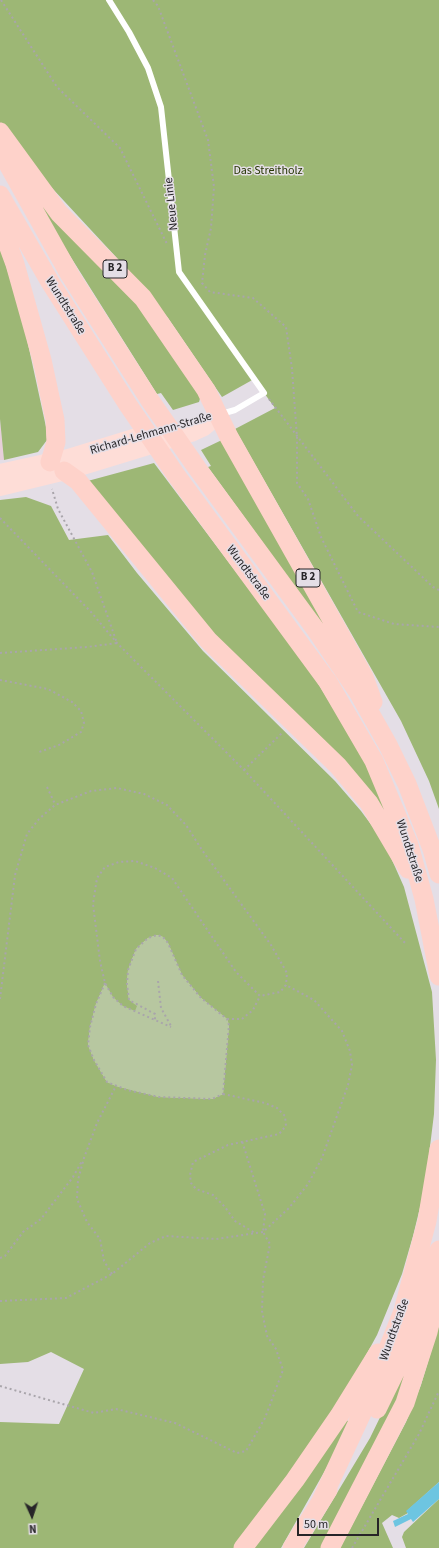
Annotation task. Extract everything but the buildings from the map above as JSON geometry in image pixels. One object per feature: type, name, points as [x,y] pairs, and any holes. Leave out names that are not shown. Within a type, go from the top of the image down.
[{"type":"highway","name":"B 2","points":[[0,132],[59,213],[143,298],[206,390],[218,415],[364,677],[388,745]]},
{"type":"highway","name":"Wundtstraße","points":[[0,150],[66,268],[149,398],[197,468],[333,654],[358,692],[388,745],[419,814],[439,874]]},
{"type":"highway","name":"Wundtstraße","points":[[0,195],[50,282],[128,405],[176,475],[302,645],[350,719],[374,761],[398,817],[424,899],[439,976]]},
{"type":"highway","points":[[0,223],[15,264],[42,360],[55,420],[57,467],[78,481],[208,640],[338,766],[369,803],[424,899]]},
{"type":"highway","name":"Wundtstraße","points":[[321,1501],[364,1411],[403,1311],[427,1221],[439,1150]]},
{"type":"highway","name":"Wundtstraße","points":[[292,1548],[374,1416],[396,1370],[426,1293],[439,1250]]},
{"type":"highway","points":[[330,1548],[405,1403],[428,1332],[439,1281]]},
{"type":"highway","points":[[243,1548],[295,1480],[339,1416],[403,1311]]},
{"type":"main road","name":"Richard-Lehmann-Straße","points":[[0,487],[57,467],[191,433],[204,426],[218,415]]},
{"type":"main road","name":"Richard-Lehmann-Straße","points":[[0,472],[57,467]]},
{"type":"lane","name":"Neue Linie","points":[[109,0],[129,32],[148,68],[161,107],[179,272],[264,393]]},
{"type":"lane","points":[[218,415],[235,410],[264,393]]},
{"type":"path","points":[[1,0],[57,87],[120,148],[167,245]]},
{"type":"path","points":[[152,0],[158,6],[208,140],[214,187],[211,228],[205,255],[202,283],[210,292],[254,298],[286,327],[292,368],[297,437],[297,483],[308,499],[321,537],[358,612],[394,624],[439,627]]},
{"type":"path","points":[[264,393],[358,516],[439,590]]},
{"type":"path","points":[[52,488],[58,509],[92,572],[117,643]]},
{"type":"path","points":[[0,518],[91,612],[117,643],[244,770],[406,944]]},
{"type":"path","points":[[0,653],[87,647],[117,643]]},
{"type":"path","points":[[0,680],[48,689],[72,702],[81,711],[84,724],[81,732],[59,745],[39,752]]},
{"type":"path","points":[[244,770],[292,722]]},
{"type":"path","points":[[47,787],[55,805]]},
{"type":"path","points":[[0,1000],[16,875],[27,834],[39,819],[55,805],[91,791],[117,788],[144,794],[168,806],[186,825],[271,945],[287,973],[286,985],[280,992],[260,996],[252,1010],[242,1019],[227,1019]]},
{"type":"path","points":[[158,981],[162,1008],[171,1027],[123,1006],[113,997],[105,982],[100,961],[93,904],[97,878],[105,867],[120,862],[135,862],[155,868],[172,878],[236,972],[260,996]]},
{"type":"path","points":[[155,1020],[155,1014],[129,1000],[126,984],[128,970],[136,949],[148,938],[157,935],[163,937],[168,943],[182,975],[201,998],[227,1019],[229,1025],[223,1094]]},
{"type":"path","points":[[105,982],[96,1004],[90,1027],[88,1045],[94,1060],[107,1082],[116,1086],[160,1096],[212,1099],[223,1094],[265,1103],[277,1108],[285,1116],[286,1126],[279,1134],[228,1145],[193,1162],[190,1175],[191,1182],[196,1189],[213,1195],[235,1221],[255,1233]]},
{"type":"path","points":[[0,1301],[66,1298],[112,1274],[150,1243],[166,1236],[216,1239],[263,1232],[289,1208],[308,1184],[322,1158],[348,1085],[352,1065],[350,1051],[342,1031],[314,1000],[286,985]]},
{"type":"path","points":[[112,1274],[104,1261],[100,1239],[87,1222],[77,1199],[78,1180],[84,1158],[97,1123],[116,1086]]},
{"type":"path","points":[[0,1386],[94,1413],[116,1409],[175,1423],[237,1453],[246,1451],[265,1418],[283,1370],[276,1349],[266,1336],[262,1311],[263,1280],[270,1244],[263,1232],[265,1214],[242,1141]]},
{"type":"path","points":[[0,1258],[4,1256],[23,1232],[41,1219],[73,1177],[84,1158]]},
{"type":"path","points":[[352,1548],[419,1434],[439,1391]]},
{"type":"shaded area","points":[[0,419],[4,460],[0,460]]},
{"type":"green space","name":"Das Streitholz","points":[[0,0],[439,0],[439,809],[429,781],[401,721],[235,429],[275,408],[254,379],[222,397],[168,318],[129,271],[39,174],[0,123]]},
{"type":"green space","points":[[27,183],[154,323],[201,395],[199,402],[173,410],[161,393],[157,394],[60,240]]},
{"type":"green space","points":[[0,246],[23,321],[46,427],[47,440],[38,452],[4,460],[0,419]]},
{"type":"green space","points":[[224,439],[313,597],[326,630],[208,467],[211,466],[201,450]]},
{"type":"green space","points":[[154,463],[309,669],[358,748],[383,800],[402,848],[212,637],[84,482]]},
{"type":"green space","points":[[26,497],[51,506],[69,540],[108,535],[137,573],[203,651],[335,781],[361,811],[384,842],[404,887],[432,992],[436,1060],[434,1114],[425,1187],[402,1274],[377,1335],[342,1399],[235,1548],[0,1548],[0,1422],[59,1424],[84,1369],[51,1352],[28,1362],[0,1364],[0,500]],"holes":[[[157,935],[163,937],[168,943],[182,975],[201,998],[227,1019],[229,1025],[223,1094],[212,1099],[159,1097],[116,1086],[107,1082],[94,1060],[88,1045],[90,1027],[96,1004],[105,983],[113,997],[123,1006],[135,1011],[137,1006],[129,1000],[127,984],[128,970],[136,949],[148,938]]]},
{"type":"green space","points":[[157,935],[163,937],[168,943],[182,975],[201,998],[227,1019],[229,1025],[223,1094],[212,1099],[159,1097],[116,1086],[107,1082],[94,1060],[88,1045],[90,1027],[96,1004],[105,983],[129,1000],[127,984],[128,970],[136,949],[148,938]]},
{"type":"green space","points":[[439,1325],[439,1482],[407,1511],[408,1513],[399,1518],[392,1515],[382,1523],[393,1548],[340,1548],[406,1422],[421,1385]]},
{"type":"green space","points":[[403,1370],[411,1373],[326,1548],[304,1548],[370,1438]]},
{"type":"green space","points":[[344,1419],[352,1423],[281,1548],[250,1548]]},
{"type":"green space","points":[[439,1499],[439,1548],[406,1548],[402,1537],[404,1532]]},
{"type":"water","points":[[439,1482],[439,1499],[413,1522],[411,1519],[395,1527],[393,1521],[408,1514],[406,1511]]}]
